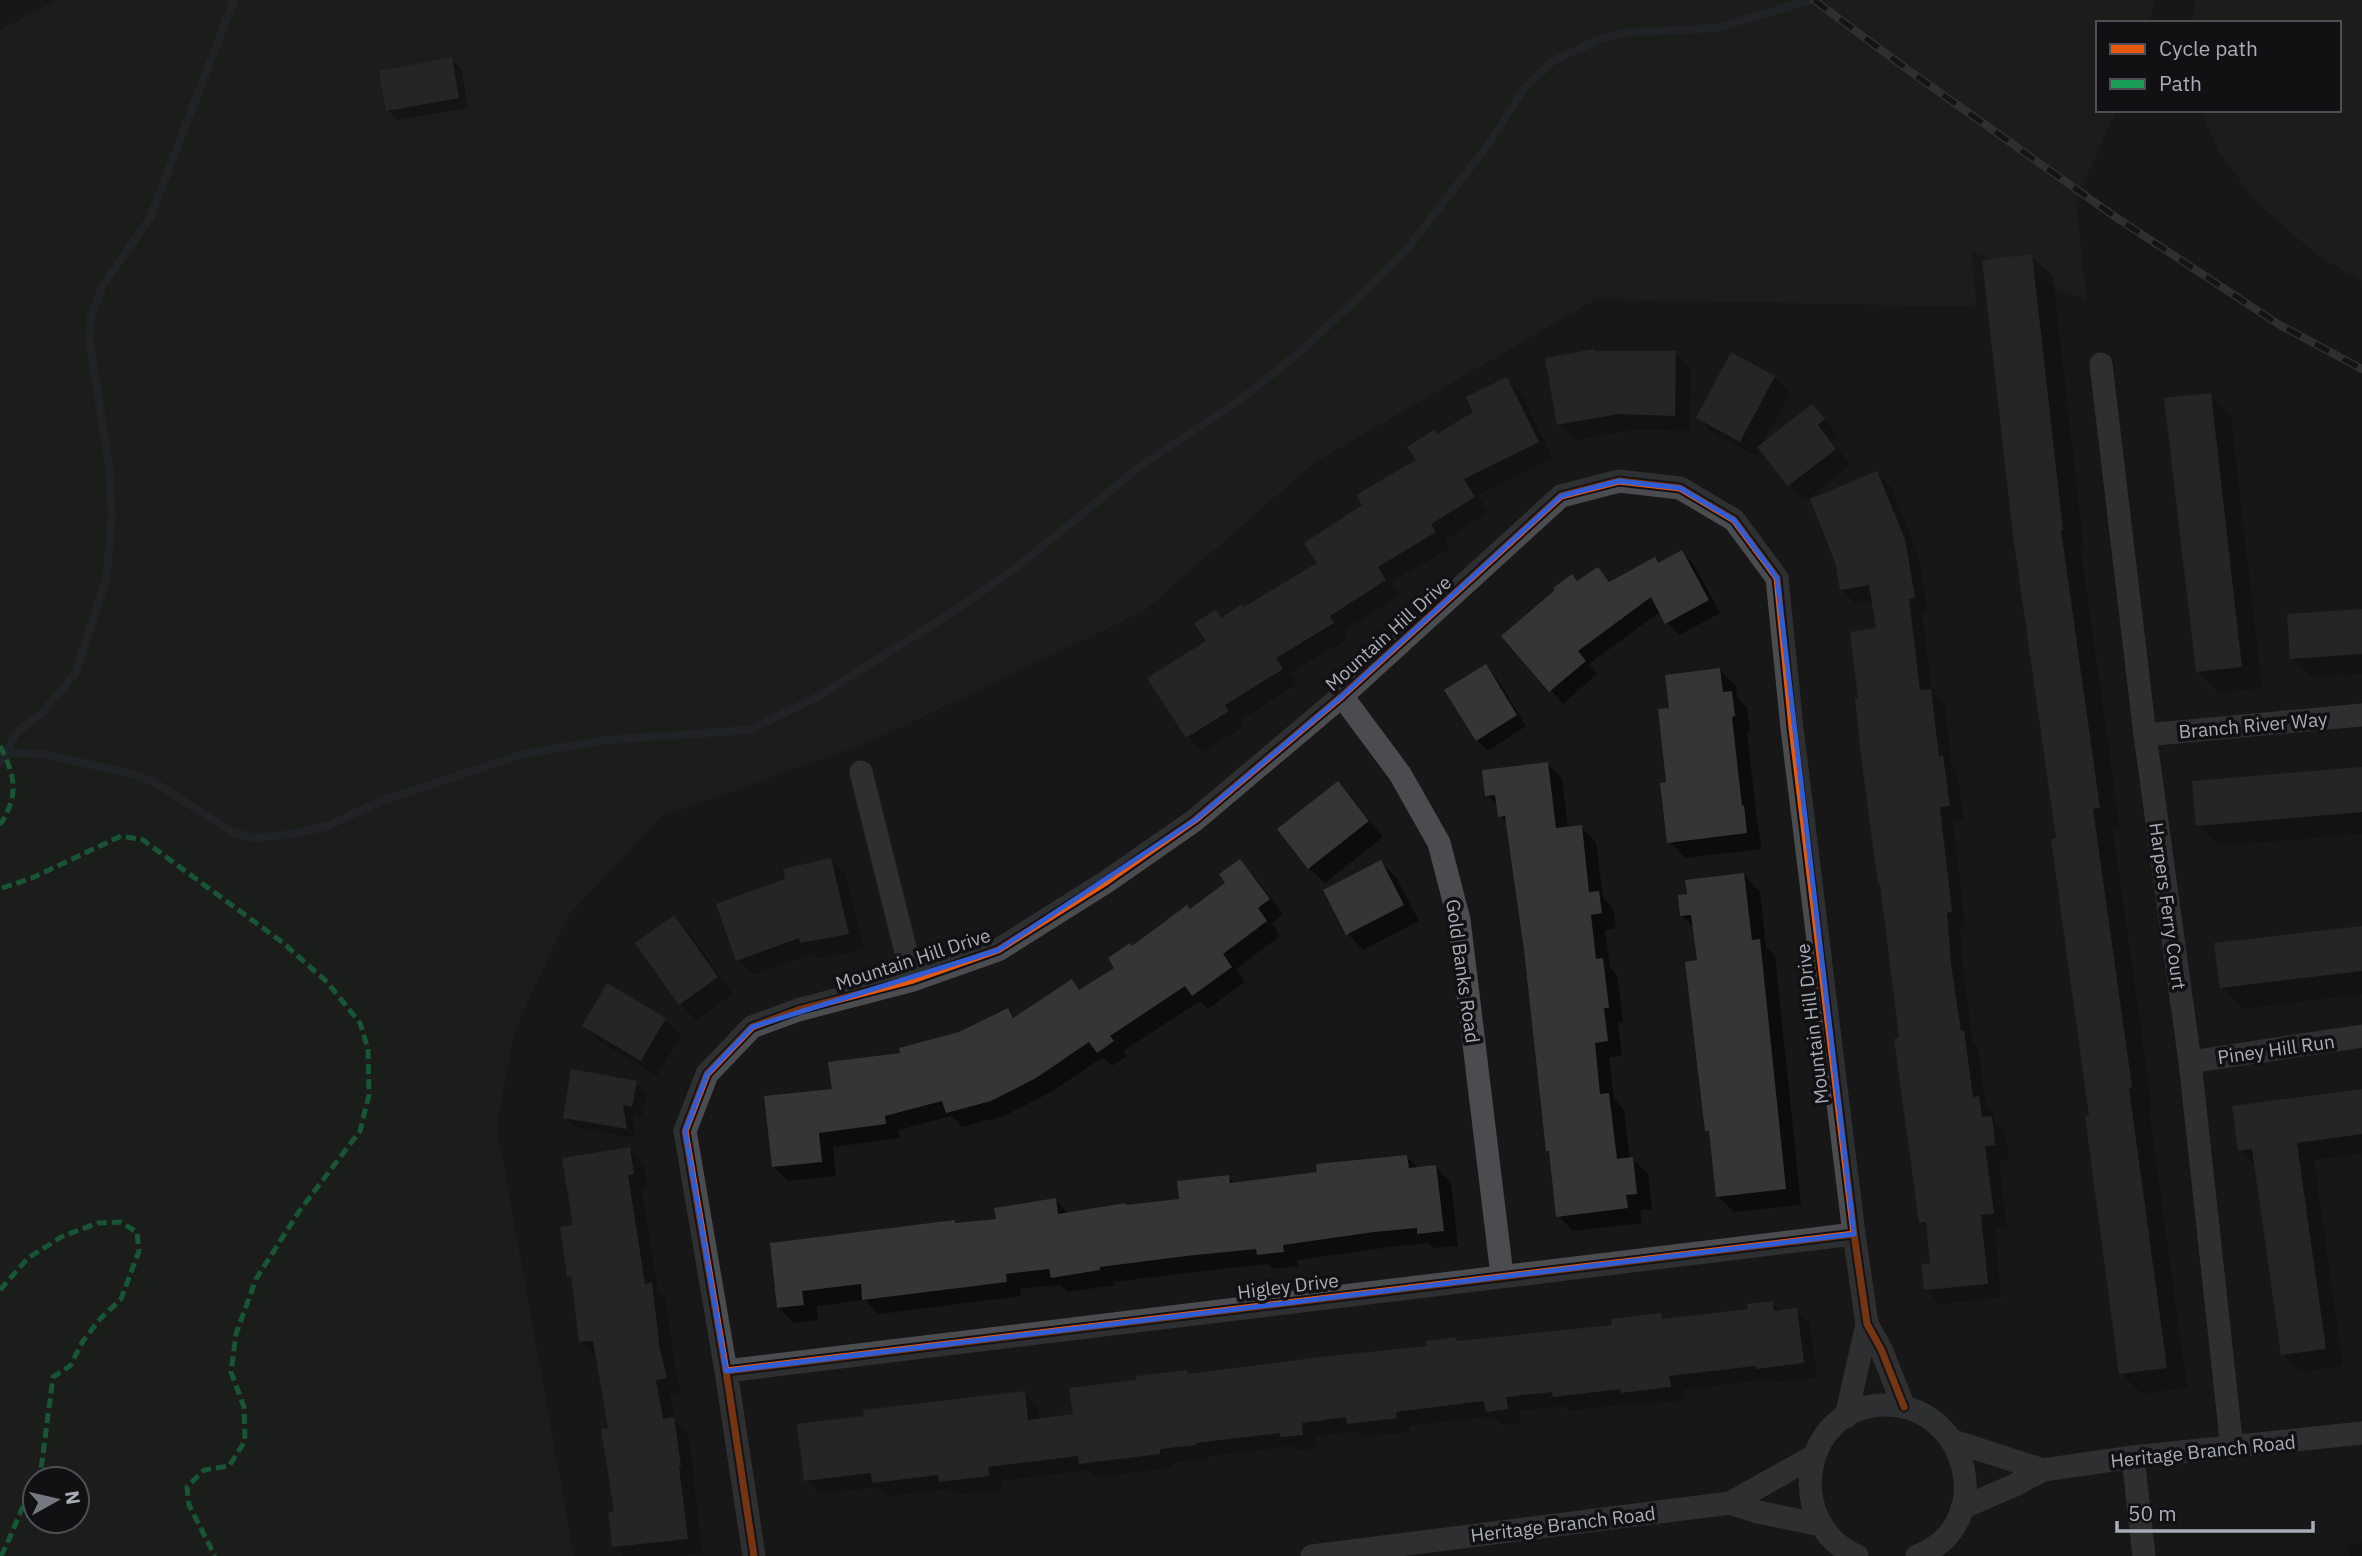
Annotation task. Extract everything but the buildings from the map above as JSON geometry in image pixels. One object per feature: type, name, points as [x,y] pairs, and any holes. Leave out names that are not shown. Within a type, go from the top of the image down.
[{"type":"street","name":"Harpers Ferry Court","points":[[2101,364],[2145,735],[2190,1062],[2232,1448]]},
{"type":"street","name":"Mountain Hill Drive","points":[[754,1556],[685,1131],[707,1074],[752,1027],[797,1010],[913,980],[998,950],[1106,882],[1195,820],[1342,696],[1561,496],[1619,481],[1680,488],[1734,520],[1777,579],[1794,741],[1867,1324],[1846,1417]]},
{"type":"street","name":"Gold Banks Road","points":[[1342,696],[1400,774],[1439,844],[1459,920],[1502,1276]]},
{"type":"street","name":"Branch River Way","points":[[2145,735],[2362,715]]},
{"type":"street","points":[[860,772],[913,980]]},
{"type":"street","name":"Piney Hill Run","points":[[2190,1062],[2362,1036]]},
{"type":"street","name":"Higley Drive","points":[[726,1371],[1854,1234]]},
{"type":"street","name":"Mountain Hill Drive","points":[[1867,1324],[1881,1349],[1904,1407]]},
{"type":"street","points":[[1857,1556],[1832,1540],[1821,1525],[1811,1503],[1809,1480],[1814,1456],[1826,1434],[1846,1417],[1864,1408],[1884,1405],[1923,1413],[1940,1425],[1953,1441],[1963,1462],[1966,1485],[1962,1508],[1948,1534],[1923,1555]]},
{"type":"street","name":"Heritage Branch Road","points":[[1962,1508],[2043,1470],[2133,1457],[2362,1433]]},
{"type":"street","name":"Heritage Branch Road","points":[[1953,1441],[2043,1470]]},
{"type":"street","name":"Heritage Branch Road","points":[[1312,1556],[1730,1503],[1814,1456]]},
{"type":"street","points":[[2133,1457],[2144,1556]]},
{"type":"street","name":"Heritage Branch Road","points":[[1730,1503],[1758,1512],[1821,1525]]},
{"type":"highlighted area","points":[[1619,481],[1680,488],[1734,520],[1777,578],[1854,1234],[726,1371],[685,1131],[707,1074],[752,1027],[998,950],[1195,820],[1342,696],[1561,496]]},
{"type":"shaded area","points":[[56,0],[2154,0],[2149,21],[2096,21],[2096,112],[2116,112],[2076,200],[2087,301],[1971,251],[1977,307],[1596,299],[1314,463],[1144,611],[872,741],[661,817],[567,917],[514,1032],[497,1127],[574,1556],[0,1556],[0,30]]},
{"type":"shaded area","points":[[2195,0],[2362,0],[2362,281],[2317,255],[2254,200],[2218,150],[2201,112],[2341,112],[2341,21],[2193,21]]},
{"type":"waterway","points":[[0,763],[16,733],[42,713],[75,674],[106,580],[112,517],[109,464],[90,346],[91,316],[103,285],[150,218],[234,0]]},
{"type":"waterway","points":[[3,757],[14,753],[43,754],[128,773],[154,782],[234,833],[256,838],[294,834],[327,826],[384,800],[523,754],[607,740],[749,730],[819,696],[948,615],[1017,567],[1143,464],[1240,400],[1306,347],[1404,253],[1488,145],[1524,89],[1554,60],[1622,33],[1716,28],[1811,0]]},
{"type":"railway","points":[[1814,0],[2114,216],[2278,324],[2362,369]]},
{"type":"marked path","points":[[0,746],[13,786],[13,795],[0,825]]},
{"type":"marked path","points":[[2,888],[32,878],[121,836],[143,840],[282,942],[327,982],[360,1023],[368,1049],[369,1095],[360,1131],[300,1210],[256,1279],[236,1334],[231,1372],[244,1407],[245,1441],[229,1466],[204,1470],[187,1487],[189,1505],[215,1556]]},
{"type":"marked path","points":[[0,1290],[28,1258],[63,1236],[98,1223],[120,1222],[137,1232],[139,1251],[121,1299],[100,1319],[83,1341],[70,1366],[53,1377],[42,1465]]},
{"type":"marked path","points":[[1,1556],[21,1511]]},
{"type":"cycle path","points":[[754,1556],[685,1131],[707,1074],[752,1027],[798,1010],[913,980],[998,950],[1106,882],[1195,820],[1342,696],[1561,496],[1619,481],[1680,488],[1734,520],[1777,578],[1792,728],[1867,1324],[1881,1349],[1904,1407]]},
{"type":"cycle path","points":[[726,1371],[1854,1234]]}]
